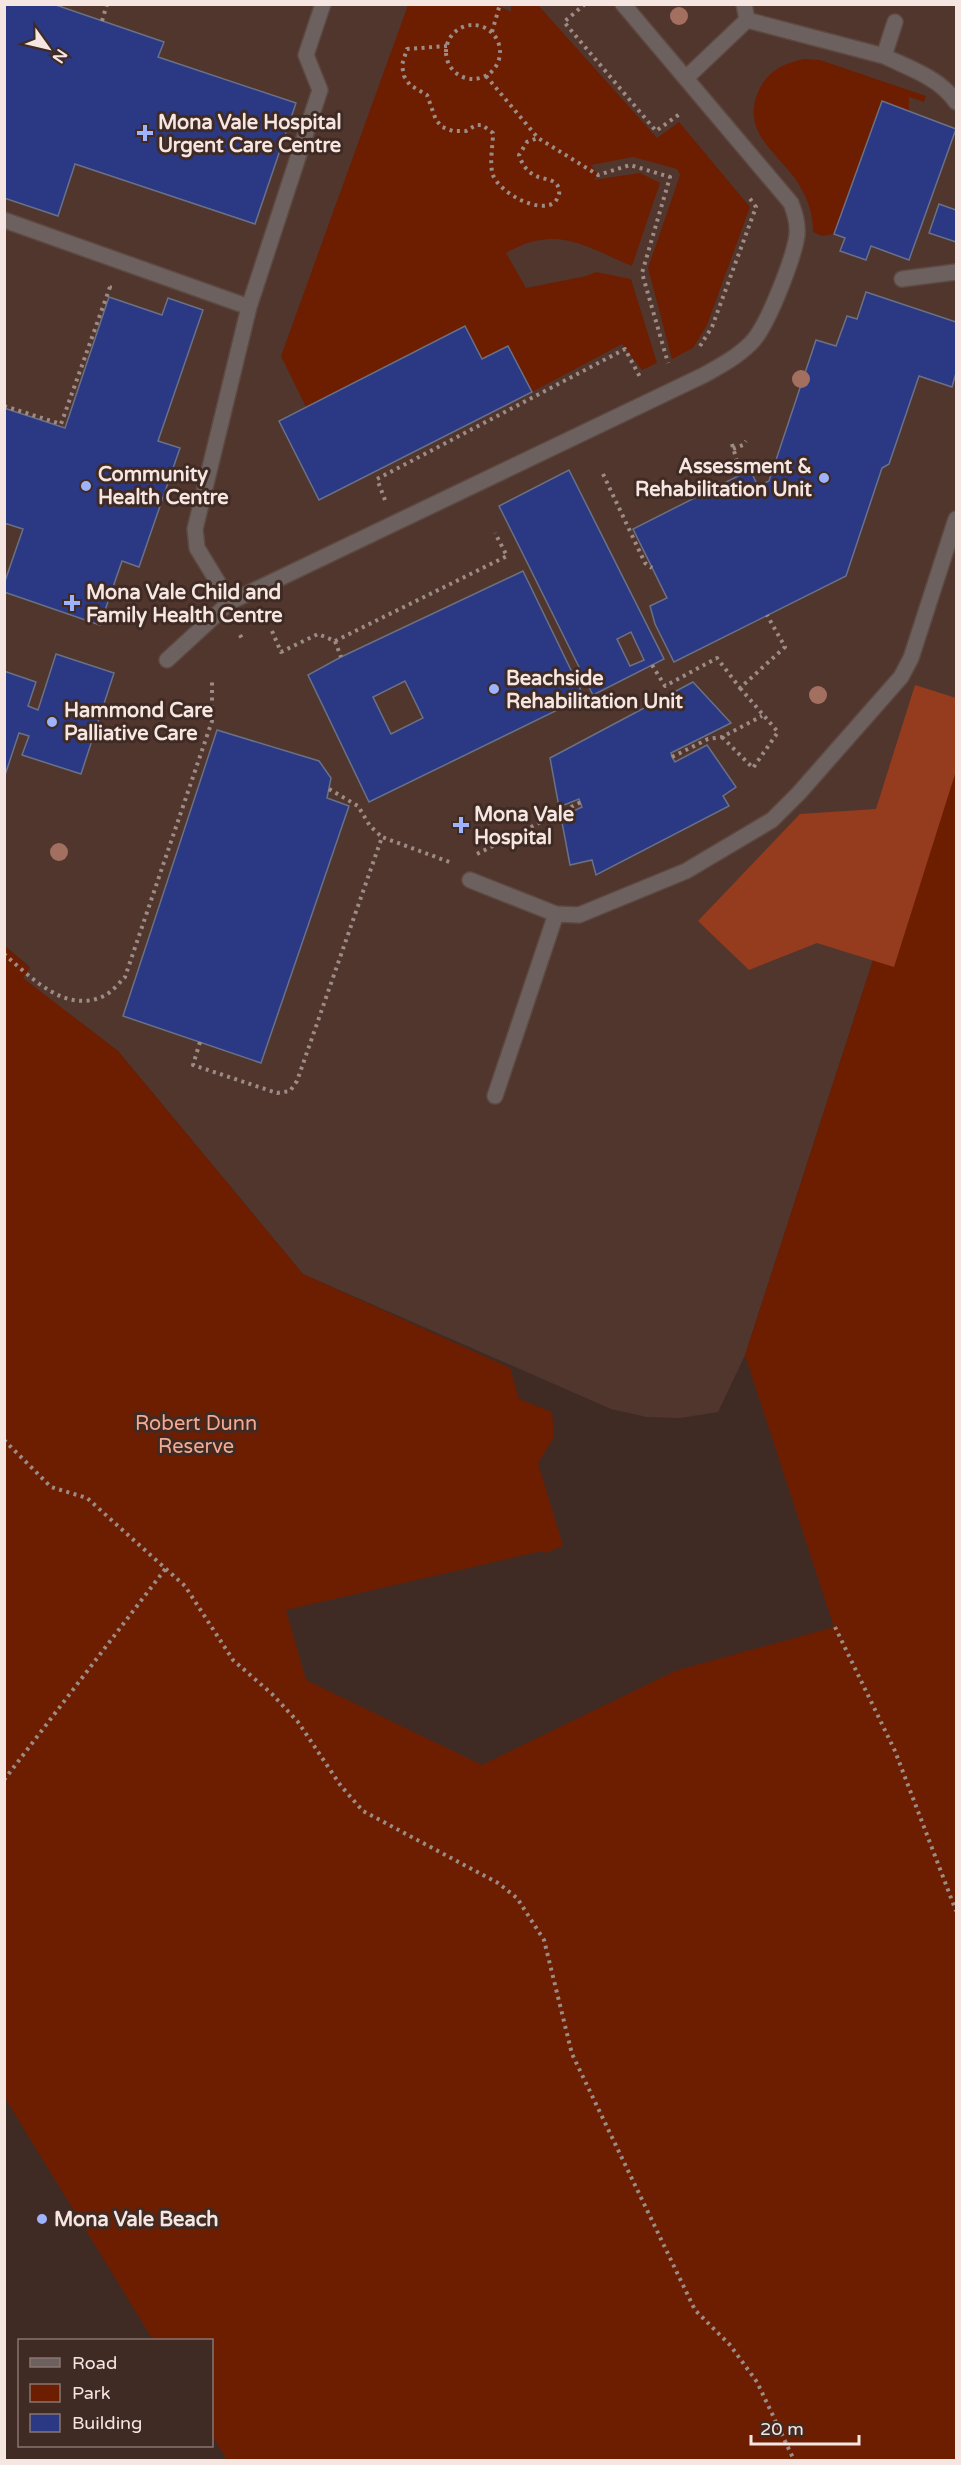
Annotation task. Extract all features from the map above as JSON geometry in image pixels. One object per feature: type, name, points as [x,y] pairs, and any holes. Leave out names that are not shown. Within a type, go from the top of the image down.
[{"type":"lane","points":[[230,602],[197,548],[195,529],[249,307],[320,90],[306,55],[323,4]]},
{"type":"lane","points":[[167,660],[230,602],[704,375],[752,344],[767,320],[795,246],[796,217],[782,191],[623,4]]},
{"type":"lane","points":[[686,78],[745,12],[884,56],[941,85],[957,102]]},
{"type":"lane","points":[[884,56],[896,22]]},
{"type":"lane","points":[[4,220],[249,307]]},
{"type":"lane","points":[[902,279],[957,272]]},
{"type":"lane","points":[[470,880],[556,914],[579,915],[686,871],[772,820],[793,800],[901,677],[910,658],[957,519]]},
{"type":"lane","points":[[495,1096],[556,914]]},
{"type":"path","points":[[102,21],[107,4]]},
{"type":"path","points":[[492,33],[500,4]]},
{"type":"path","points":[[585,4],[564,22],[656,131],[681,112],[688,121]]},
{"type":"path","points":[[471,25],[483,27],[492,33],[499,42],[501,53],[498,64],[486,76],[467,79],[458,75],[450,67],[447,46],[452,36],[461,28],[471,25]]},
{"type":"path","points":[[447,46],[407,49],[402,65],[404,75],[410,85],[427,95],[436,120],[442,127],[453,131],[466,131],[476,125],[488,128],[493,133],[491,165],[497,183],[528,203],[541,207],[548,206],[558,198],[559,191],[551,180],[534,176],[526,169],[519,155],[527,142],[538,138]]},
{"type":"path","points":[[486,76],[538,138],[598,175],[630,165],[670,177],[642,273],[668,363]]},
{"type":"path","points":[[693,355],[712,327],[756,207],[742,190]]},
{"type":"path","points":[[4,406],[61,424],[110,287],[99,284]]},
{"type":"path","points":[[377,507],[386,501],[377,479],[625,349],[640,377],[650,372]]},
{"type":"path","points":[[659,368],[676,360]]},
{"type":"path","points":[[741,475],[732,447],[743,445],[746,441]]},
{"type":"path","points":[[603,474],[645,563],[652,568]]},
{"type":"path","points":[[335,641],[507,556],[495,533]]},
{"type":"path","points":[[740,688],[785,647],[767,615]]},
{"type":"path","points":[[272,631],[281,652],[318,634],[335,641],[341,657]]},
{"type":"path","points":[[240,635],[243,641]]},
{"type":"path","points":[[652,665],[665,686],[717,658],[762,716],[778,732],[753,768],[722,737]]},
{"type":"path","points":[[4,954],[47,991],[83,1002],[106,995],[125,977],[212,721],[212,682]]},
{"type":"path","points":[[672,757],[708,739],[722,737],[762,716]]},
{"type":"path","points":[[329,789],[358,806],[370,826],[382,837],[457,864]]},
{"type":"path","points":[[467,859],[581,802]]},
{"type":"path","points":[[200,1042],[193,1065],[278,1093],[290,1091],[297,1081],[382,837]]},
{"type":"path","points":[[4,1440],[51,1487],[87,1498],[185,1586],[233,1660],[272,1694],[298,1722],[340,1786],[363,1811],[498,1883],[517,1898],[544,1941],[572,2054],[646,2213],[695,2310],[730,2345],[757,2382],[794,2460]]},
{"type":"path","points":[[4,1780],[166,1568]]},
{"type":"path","points":[[835,1627],[895,1751],[957,1911]]},
{"type":"shaded area","name":"Mona Vale Hospital","points":[[5,5],[956,5],[956,704],[745,1355],[718,1412],[680,1418],[647,1417],[611,1409],[303,1274],[118,1051],[22,978],[30,967],[5,946]]},
{"type":"shaded area","points":[[915,685],[956,698],[956,771],[894,967],[817,943],[749,970],[698,921],[800,814],[876,809]]},
{"type":"green space","points":[[408,5],[498,5],[511,12],[511,5],[538,5],[657,138],[679,122],[750,207],[707,325],[693,348],[672,359],[648,268],[680,175],[677,169],[633,157],[591,165],[598,175],[593,180],[640,173],[660,183],[632,266],[584,245],[555,239],[524,244],[506,253],[526,288],[596,272],[631,279],[657,363],[642,370],[622,344],[532,392],[508,346],[482,359],[465,326],[306,407],[281,356]]},
{"type":"green space","points":[[804,59],[820,60],[926,96],[924,102],[909,97],[909,111],[882,101],[834,234],[822,236],[813,232],[808,202],[796,179],[766,145],[754,120],[754,105],[760,88],[768,76],[784,65]]},
{"type":"green space","name":"Robert Dunn Reserve","points":[[956,704],[956,2460],[227,2460],[213,2437],[213,2339],[152,2339],[5,2098],[5,946],[30,968],[23,978],[118,1051],[303,1274],[510,1368],[519,1399],[552,1412],[554,1437],[538,1463],[563,1546],[545,1553],[542,1551],[286,1610],[306,1680],[482,1765],[675,1671],[834,1627],[745,1355]]},
{"type":"building","name":"Mona Vale Hospital Urgent Care Centre","points":[[4,4],[53,4],[164,42],[158,57],[296,103],[255,224],[75,164],[58,216],[4,198]]},
{"type":"building","points":[[882,101],[956,129],[909,260],[871,246],[866,260],[840,251],[845,238],[834,234]]},
{"type":"building","points":[[939,204],[956,210],[956,242],[929,233]]},
{"type":"building","name":"Assessment & Rehabilitation Unit","points":[[866,292],[956,322],[956,373],[952,387],[919,376],[889,464],[882,468],[846,576],[674,662],[655,624],[650,606],[667,598],[633,529],[750,470],[758,486],[769,481],[816,340],[836,346],[847,316],[857,319]]},
{"type":"building","name":"Community Health Centre","points":[[109,297],[162,315],[168,298],[203,310],[158,441],[180,448],[139,567],[122,561],[100,625],[4,592],[4,584],[23,529],[4,523],[4,408],[65,428]]},
{"type":"building","points":[[465,326],[482,359],[508,346],[532,392],[319,500],[279,421]]},
{"type":"building","name":"Beachside Rehabilitation Unit","points":[[569,470],[664,659],[593,695],[499,506]],"holes":[[[631,632],[644,660],[630,666],[617,639]]]},
{"type":"building","name":"Beachside Rehabilitation Unit","points":[[523,571],[584,697],[369,802],[308,675],[341,657]],"holes":[[[405,681],[423,718],[391,734],[373,697]]]},
{"type":"building","name":"Hammond Care Palliative Care","points":[[56,654],[114,673],[81,774],[22,755],[29,736],[19,733],[4,778],[4,671],[36,682],[28,706],[38,710]]},
{"type":"building","points":[[693,682],[731,723],[671,753],[672,757],[675,762],[707,745],[736,787],[723,796],[729,806],[596,875],[592,860],[570,865],[561,817],[582,807],[579,799],[559,807],[550,758]]},
{"type":"building","points":[[217,730],[319,761],[331,778],[327,798],[349,806],[261,1063],[123,1016]]},
{"type":"place","name":"Mona Vale Hospital Urgent Care Centre","points":[[145,133]]},
{"type":"place","name":"Assessment & Rehabilitation Unit","points":[[824,478]]},
{"type":"place","name":"Community Health Centre","points":[[86,486]]},
{"type":"place","name":"Mona Vale Child and Family Health Centre","points":[[72,603]]},
{"type":"place","name":"Beachside Rehabilitation Unit","points":[[494,689]]},
{"type":"place","name":"Hammond Care Palliative Care","points":[[52,722]]},
{"type":"place","name":"Mona Vale Hospital","points":[[461,825]]},
{"type":"place","name":"Mona Vale Beach","points":[[42,2219]]}]
